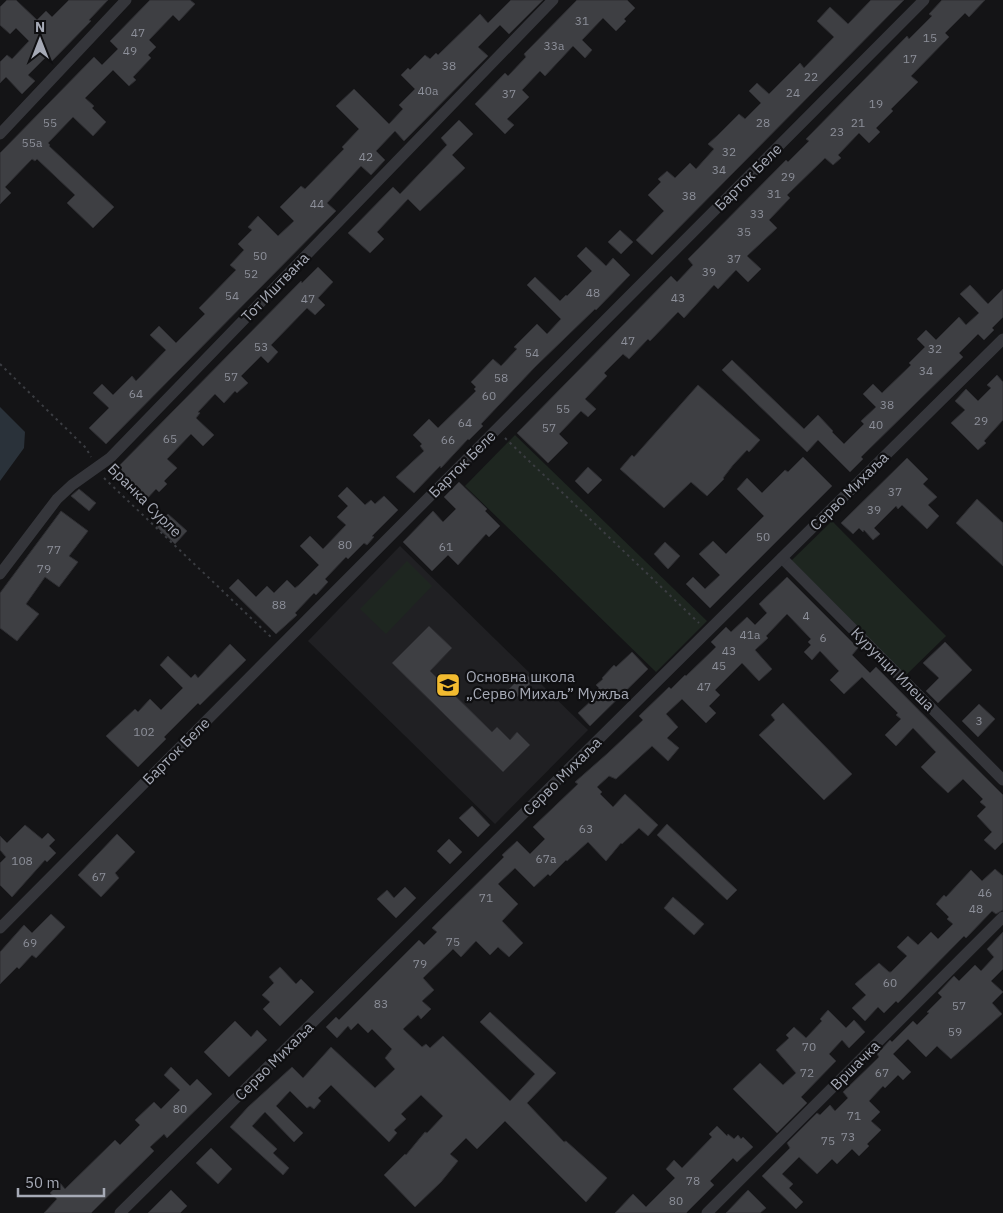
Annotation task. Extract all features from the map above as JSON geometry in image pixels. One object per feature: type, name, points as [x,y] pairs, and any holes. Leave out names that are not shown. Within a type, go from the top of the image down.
[{"type":"street","points":[[0,134],[126,0]]},
{"type":"street","name":"Тот Иштвана","points":[[0,574],[57,499],[72,485],[110,458],[553,0]]},
{"type":"street","name":"Барток Беле","points":[[0,928],[924,0]]},
{"type":"street","name":"Серво Михаља","points":[[120,1213],[1003,340]]},
{"type":"street","name":"Курунци Илеша","points":[[782,558],[1003,780]]},
{"type":"street","name":"Вршачка","points":[[707,1213],[1003,917]]},
{"type":"path","name":"Бранка Сурле","points":[[0,364],[86,448],[100,474],[281,646]]},
{"type":"path","points":[[496,430],[708,632]]},
{"type":"shaded area","points":[[0,407],[25,432],[24,448],[0,481]]},
{"type":"shaded area","points":[[515,435],[707,621],[656,672],[465,486]]},
{"type":"shaded area","points":[[832,521],[946,636],[905,676],[791,561]]},
{"type":"shaded area","name":"Основна школа „Серво Михаљ” Мужља","points":[[400,546],[588,730],[495,824],[308,641]]},
{"type":"shaded area","points":[[407,561],[432,586],[386,634],[360,609]]},
{"type":"building","points":[[7,0],[16,0],[37,20],[46,11],[52,17],[69,0],[108,0],[89,20],[91,21],[51,62],[46,57],[28,75],[35,81],[22,94],[6,77],[0,83],[0,62],[7,55],[12,59],[29,41],[16,28],[10,34],[0,25],[0,7]]},
{"type":"building","points":[[150,0],[190,0],[195,4],[179,21],[173,15],[149,40],[156,47],[148,55],[151,58],[133,77],[136,80],[129,86],[113,70],[85,98],[94,106],[92,108],[106,122],[93,136],[73,117],[48,143],[114,207],[93,228],[67,203],[75,195],[37,159],[35,161],[32,159],[5,187],[11,193],[0,204],[0,153],[94,57],[102,65],[118,49],[110,41]]},
{"type":"building","points":[[511,0],[543,0],[509,34],[500,25],[478,47],[488,56],[404,141],[395,131],[376,151],[385,160],[371,175],[361,166],[327,203],[336,211],[106,444],[89,428],[109,408],[93,393],[102,384],[113,395],[132,376],[136,381],[166,350],[150,335],[159,326],[176,343],[205,314],[199,308],[236,270],[230,265],[244,250],[238,244],[252,230],[248,227],[258,216],[278,236],[294,221],[280,207],[301,186],[305,189],[344,149],[342,147],[359,129],[336,106],[354,89],[389,124],[403,109],[399,105],[415,89],[401,75],[408,68],[410,70],[425,55],[430,59],[436,53],[438,55],[480,14],[488,23]]},
{"type":"building","points":[[577,0],[627,0],[635,8],[616,31],[603,18],[582,40],[592,50],[585,58],[573,46],[545,76],[540,71],[522,90],[529,97],[507,119],[514,125],[505,134],[475,104],[505,73],[508,76],[526,57],[524,54]]},
{"type":"building","points":[[871,0],[904,0],[652,255],[636,240],[664,211],[648,195],[661,182],[658,179],[667,171],[675,178],[690,163],[696,169],[714,149],[708,144],[739,114],[745,119],[761,103],[749,91],[757,83],[769,94],[800,63],[804,68],[834,37],[817,21],[830,7],[848,24]]},
{"type":"building","points":[[942,0],[985,0],[969,17],[965,13],[945,33],[949,37],[911,76],[918,82],[891,109],[893,111],[876,128],[880,132],[869,143],[859,133],[838,155],[841,158],[833,165],[825,158],[787,195],[790,198],[769,220],[777,228],[747,256],[761,269],[748,282],[736,270],[718,289],[714,285],[684,318],[678,312],[650,341],[648,339],[629,359],[623,354],[604,373],[607,376],[585,399],[596,409],[588,417],[581,411],[559,434],[568,443],[548,463],[517,433],[671,276],[677,282],[693,265],[688,259],[786,160],[788,162],[809,141],[806,139],[907,36],[909,39],[932,16],[929,14]]},
{"type":"building","points":[[459,120],[473,134],[452,155],[465,168],[420,211],[408,199],[377,232],[384,239],[370,253],[348,233],[393,187],[400,194],[447,145],[441,138]]},
{"type":"building","points":[[620,230],[633,242],[621,254],[608,242]]},
{"type":"building","points":[[586,247],[606,266],[613,258],[630,275],[535,367],[481,424],[483,426],[414,493],[396,477],[424,451],[420,446],[422,444],[413,435],[429,419],[438,428],[476,391],[474,389],[476,387],[471,382],[493,359],[501,366],[517,349],[514,347],[537,324],[547,334],[561,319],[527,285],[535,277],[560,301],[592,271],[577,256]]},
{"type":"building","points":[[318,267],[333,282],[318,298],[325,305],[315,315],[307,308],[271,345],[278,352],[268,363],[261,356],[241,376],[248,383],[237,393],[235,391],[224,403],[215,394],[198,412],[200,413],[196,418],[214,435],[203,446],[191,434],[167,459],[177,468],[164,481],[167,484],[159,492],[156,489],[143,503],[112,473],[301,281],[302,283]]},
{"type":"building","points":[[970,285],[988,304],[1003,289],[1003,317],[984,340],[978,334],[959,353],[963,357],[861,457],[863,459],[850,472],[818,440],[807,452],[722,370],[732,360],[804,429],[818,415],[844,444],[864,424],[861,421],[876,407],[863,394],[873,384],[882,393],[911,365],[909,363],[925,347],[917,339],[926,330],[936,340],[959,317],[966,325],[979,313],[960,294]]},
{"type":"building","points":[[997,375],[1003,382],[1003,420],[984,441],[986,443],[978,450],[951,423],[965,410],[955,401],[966,389],[978,401],[991,388],[987,385]]},
{"type":"building","points":[[698,385],[760,440],[749,452],[747,450],[733,465],[724,479],[707,496],[691,482],[664,508],[620,469],[632,455],[634,457]]},
{"type":"building","points":[[803,457],[832,486],[710,608],[686,584],[693,577],[705,589],[720,575],[699,554],[713,541],[726,554],[764,516],[737,489],[747,478],[762,493],[785,470],[788,472]]},
{"type":"building","points":[[907,458],[928,479],[923,484],[937,497],[928,505],[939,516],[927,529],[902,505],[898,509],[896,506],[874,528],[880,534],[873,540],[864,530],[863,532],[859,528],[853,534],[841,523]]},
{"type":"building","points":[[588,467],[602,480],[588,494],[575,481]]},
{"type":"building","points":[[459,482],[487,509],[485,511],[500,526],[489,537],[486,534],[458,565],[448,555],[432,571],[403,542],[433,511],[443,522],[456,509],[444,497]]},
{"type":"building","points":[[347,487],[365,505],[371,500],[375,504],[384,496],[398,510],[372,536],[374,537],[367,545],[364,543],[348,559],[346,557],[325,579],[328,582],[316,595],[314,593],[295,613],[297,615],[276,634],[229,588],[238,579],[256,597],[267,586],[274,593],[287,580],[295,588],[299,585],[319,565],[300,546],[310,536],[323,549],[346,525],[337,517],[348,506],[338,496]]},
{"type":"building","points":[[79,489],[96,503],[89,511],[71,496]]},
{"type":"building","points":[[977,499],[1003,523],[1003,566],[956,523]]},
{"type":"building","points":[[61,511],[88,531],[69,556],[78,562],[59,587],[45,577],[26,604],[39,614],[17,641],[0,628],[0,593]]},
{"type":"building","points":[[168,514],[187,531],[175,544],[156,526]]},
{"type":"building","points":[[665,542],[680,556],[668,569],[654,554]]},
{"type":"building","points":[[787,577],[858,648],[852,655],[870,673],[876,667],[1003,795],[1003,842],[995,850],[984,840],[992,832],[977,816],[986,807],[980,802],[983,799],[963,779],[948,793],[921,767],[936,752],[913,728],[896,746],[885,735],[901,719],[896,715],[898,713],[862,677],[844,694],[830,680],[839,671],[820,651],[812,660],[804,652],[811,645],[808,642],[811,639],[787,614],[766,636],[768,638],[755,650],[772,669],[759,681],[742,663],[715,690],[720,695],[709,706],[716,713],[706,723],[682,699],[666,714],[678,727],[667,738],[679,748],[668,761],[652,746],[616,779],[609,776],[597,787],[602,792],[600,794],[613,807],[625,794],[658,825],[648,836],[639,828],[621,843],[606,861],[588,842],[550,876],[548,874],[534,887],[515,868],[498,884],[518,904],[502,921],[523,943],[509,957],[498,947],[490,955],[476,941],[461,957],[453,949],[423,978],[434,990],[422,1001],[431,1009],[421,1019],[418,1015],[403,1029],[422,1047],[426,1044],[430,1048],[443,1036],[510,1101],[535,1074],[480,1022],[490,1012],[556,1073],[527,1103],[564,1142],[566,1141],[607,1178],[586,1202],[505,1121],[477,1149],[466,1138],[450,1154],[458,1161],[441,1182],[415,1207],[384,1175],[443,1116],[421,1095],[401,1114],[406,1119],[394,1130],[397,1133],[389,1142],[331,1085],[318,1098],[321,1101],[314,1109],[310,1106],[307,1108],[290,1091],[276,1106],[303,1133],[294,1142],[265,1112],[252,1126],[277,1149],[273,1153],[289,1168],[283,1175],[230,1127],[248,1107],[292,1067],[303,1078],[331,1047],[375,1088],[395,1069],[385,1058],[392,1049],[372,1029],[368,1033],[358,1023],[351,1030],[348,1026],[337,1038],[326,1027],[336,1017],[339,1020],[419,940],[424,945],[437,932],[432,928],[504,857],[502,855],[517,841],[530,854],[545,839],[533,827],[578,784],[575,782],[643,720],[639,716],[669,687],[671,689],[686,676],[716,647],[711,642],[726,627],[731,632],[747,617],[755,625],[767,613],[759,604]]},
{"type":"building","points":[[429,626],[452,648],[430,671],[492,732],[497,727],[510,740],[517,732],[530,745],[503,772],[392,663]]},
{"type":"building","points":[[945,642],[972,670],[938,703],[926,691],[939,678],[923,663]]},
{"type":"building","points":[[230,644],[246,660],[200,705],[198,703],[164,737],[166,739],[138,767],[106,736],[135,709],[138,712],[150,699],[161,710],[183,688],[160,665],[168,656],[191,678],[195,674],[198,678]]},
{"type":"building","points":[[632,652],[648,669],[590,726],[578,713],[593,699],[591,697],[599,688],[596,685],[602,678],[614,665],[616,667]]},
{"type":"building","points":[[525,673],[533,681],[517,697],[509,689]]},
{"type":"building","points":[[783,703],[852,774],[824,800],[759,735],[775,720],[771,715]]},
{"type":"building","points":[[979,704],[995,719],[978,737],[962,721]]},
{"type":"building","points":[[472,806],[490,825],[478,837],[459,818]]},
{"type":"building","points":[[667,824],[737,890],[727,900],[657,835]]},
{"type":"building","points":[[25,825],[42,839],[48,833],[55,840],[49,846],[56,853],[47,862],[45,860],[12,897],[0,885],[0,863],[6,857],[0,850],[0,836],[7,843]]},
{"type":"building","points":[[117,834],[135,852],[115,873],[119,878],[101,897],[78,875]]},
{"type":"building","points":[[449,839],[462,852],[450,864],[437,851]]},
{"type":"building","points":[[995,869],[1003,876],[1003,910],[996,914],[992,911],[966,938],[964,936],[898,1003],[896,1001],[884,1013],[878,1007],[865,1021],[852,1008],[866,995],[855,984],[879,963],[891,972],[907,956],[897,947],[908,936],[918,945],[931,932],[938,939],[953,924],[936,904],[944,895],[946,897],[971,870],[982,881]]},
{"type":"building","points":[[405,887],[416,898],[396,918],[377,899],[387,890],[394,898]]},
{"type":"building","points":[[673,897],[704,924],[694,935],[664,908]]},
{"type":"building","points":[[51,914],[65,927],[36,958],[32,955],[19,969],[17,967],[0,984],[0,952],[24,925],[32,933]]},
{"type":"building","points":[[1003,932],[1003,969],[991,981],[1003,992],[992,1003],[1002,1014],[951,1059],[937,1046],[926,1057],[908,1039],[893,1054],[911,1072],[903,1080],[898,1075],[885,1088],[883,1086],[869,1101],[880,1112],[871,1121],[881,1130],[867,1144],[869,1146],[859,1156],[852,1149],[837,1164],[832,1159],[817,1174],[799,1157],[782,1174],[793,1184],[789,1188],[803,1202],[796,1209],[762,1176],[790,1148],[787,1143],[817,1113],[820,1115],[830,1105],[835,1111],[848,1098],[843,1092],[879,1057],[877,1054],[890,1040],[892,1042],[913,1021],[917,1025],[929,1013],[927,1012],[942,997],[938,993],[954,976],[959,981],[975,965],[981,971],[994,957],[987,949]]},
{"type":"building","points":[[280,967],[296,984],[301,979],[314,992],[280,1026],[263,1009],[270,1002],[262,995],[274,983],[269,977]]},
{"type":"building","points":[[828,1010],[846,1028],[854,1020],[865,1032],[849,1048],[842,1040],[829,1054],[836,1061],[801,1097],[807,1103],[777,1133],[733,1089],[760,1063],[783,1085],[796,1073],[776,1050],[789,1038],[786,1035],[794,1027],[806,1038],[822,1021],[820,1019]]},
{"type":"building","points":[[235,1021],[251,1037],[257,1030],[267,1040],[229,1077],[204,1052]]},
{"type":"building","points":[[171,1067],[190,1086],[197,1079],[212,1094],[167,1138],[164,1134],[150,1147],[154,1151],[91,1213],[44,1213],[57,1199],[50,1193],[60,1183],[65,1189],[115,1140],[120,1145],[140,1125],[135,1120],[154,1102],[161,1109],[180,1090],[164,1075]]},
{"type":"building","points":[[717,1126],[727,1136],[728,1134],[734,1139],[738,1135],[741,1139],[743,1137],[753,1147],[737,1162],[733,1158],[710,1181],[714,1185],[686,1213],[615,1213],[633,1194],[646,1207],[675,1178],[666,1169],[674,1160],[682,1168],[712,1137],[709,1134]]},
{"type":"building","points":[[211,1148],[232,1169],[218,1184],[196,1163]]},
{"type":"building","points":[[171,1190],[187,1206],[180,1213],[148,1213]]},
{"type":"building","points":[[748,1190],[766,1208],[760,1213],[726,1213]]},
{"type":"place","name":"Основна школа „Серво Михаљ” Мужља","points":[[448,685]]}]
